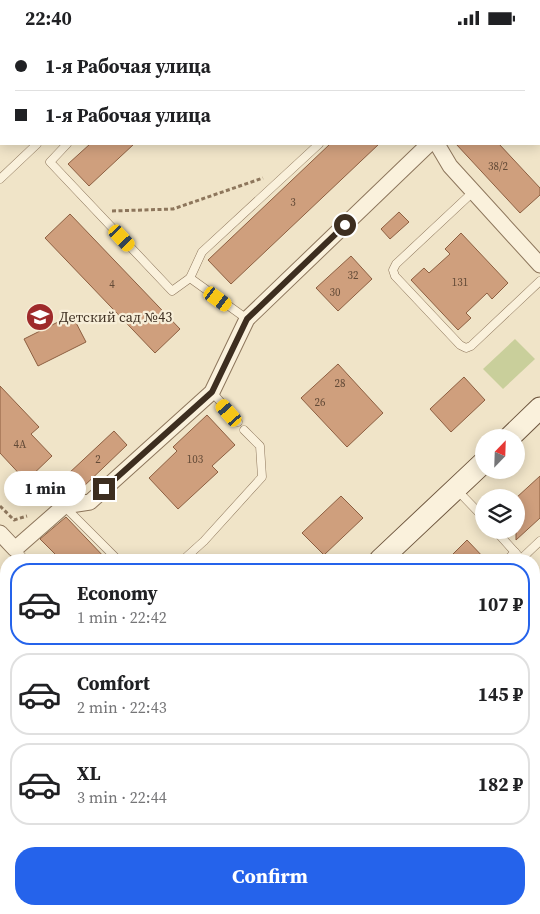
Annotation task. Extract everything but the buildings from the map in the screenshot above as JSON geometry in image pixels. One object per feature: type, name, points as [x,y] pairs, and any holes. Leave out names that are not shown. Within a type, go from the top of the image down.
[{"type":"main road","points":[[518,429],[540,408]]},
{"type":"main road","points":[[386,554],[475,471]]},
{"type":"street","points":[[21,554],[64,506],[90,502],[212,392],[247,319],[428,145]]},
{"type":"street","points":[[438,145],[450,166],[540,265]]},
{"type":"street","points":[[0,533],[17,554]]},
{"type":"lane","points":[[0,179],[36,145]]},
{"type":"lane","points":[[62,145],[50,162],[172,291],[190,278],[202,251],[318,145]]},
{"type":"lane","points":[[473,192],[396,265],[393,270],[395,276],[460,345],[466,348],[471,346],[540,281]]},
{"type":"lane","points":[[190,278],[247,319]]},
{"type":"lane","points":[[212,392],[238,423]]},
{"type":"lane","points":[[190,554],[262,477],[260,446],[244,431]]},
{"type":"lane","points":[[456,489],[475,509]]},
{"type":"lane","points":[[64,506],[112,554]]},
{"type":"lane","points":[[503,539],[515,552]]},
{"type":"lane","points":[[527,554],[540,541]]},
{"type":"path","points":[[96,212],[173,209],[265,177]]},
{"type":"green space","points":[[515,339],[535,359],[503,389],[483,369]]},
{"type":"place","name":"Детский сад №43","points":[[40,317]]},
{"type":"route","points":[[104,489],[212,392],[247,319],[345,225]]}]
